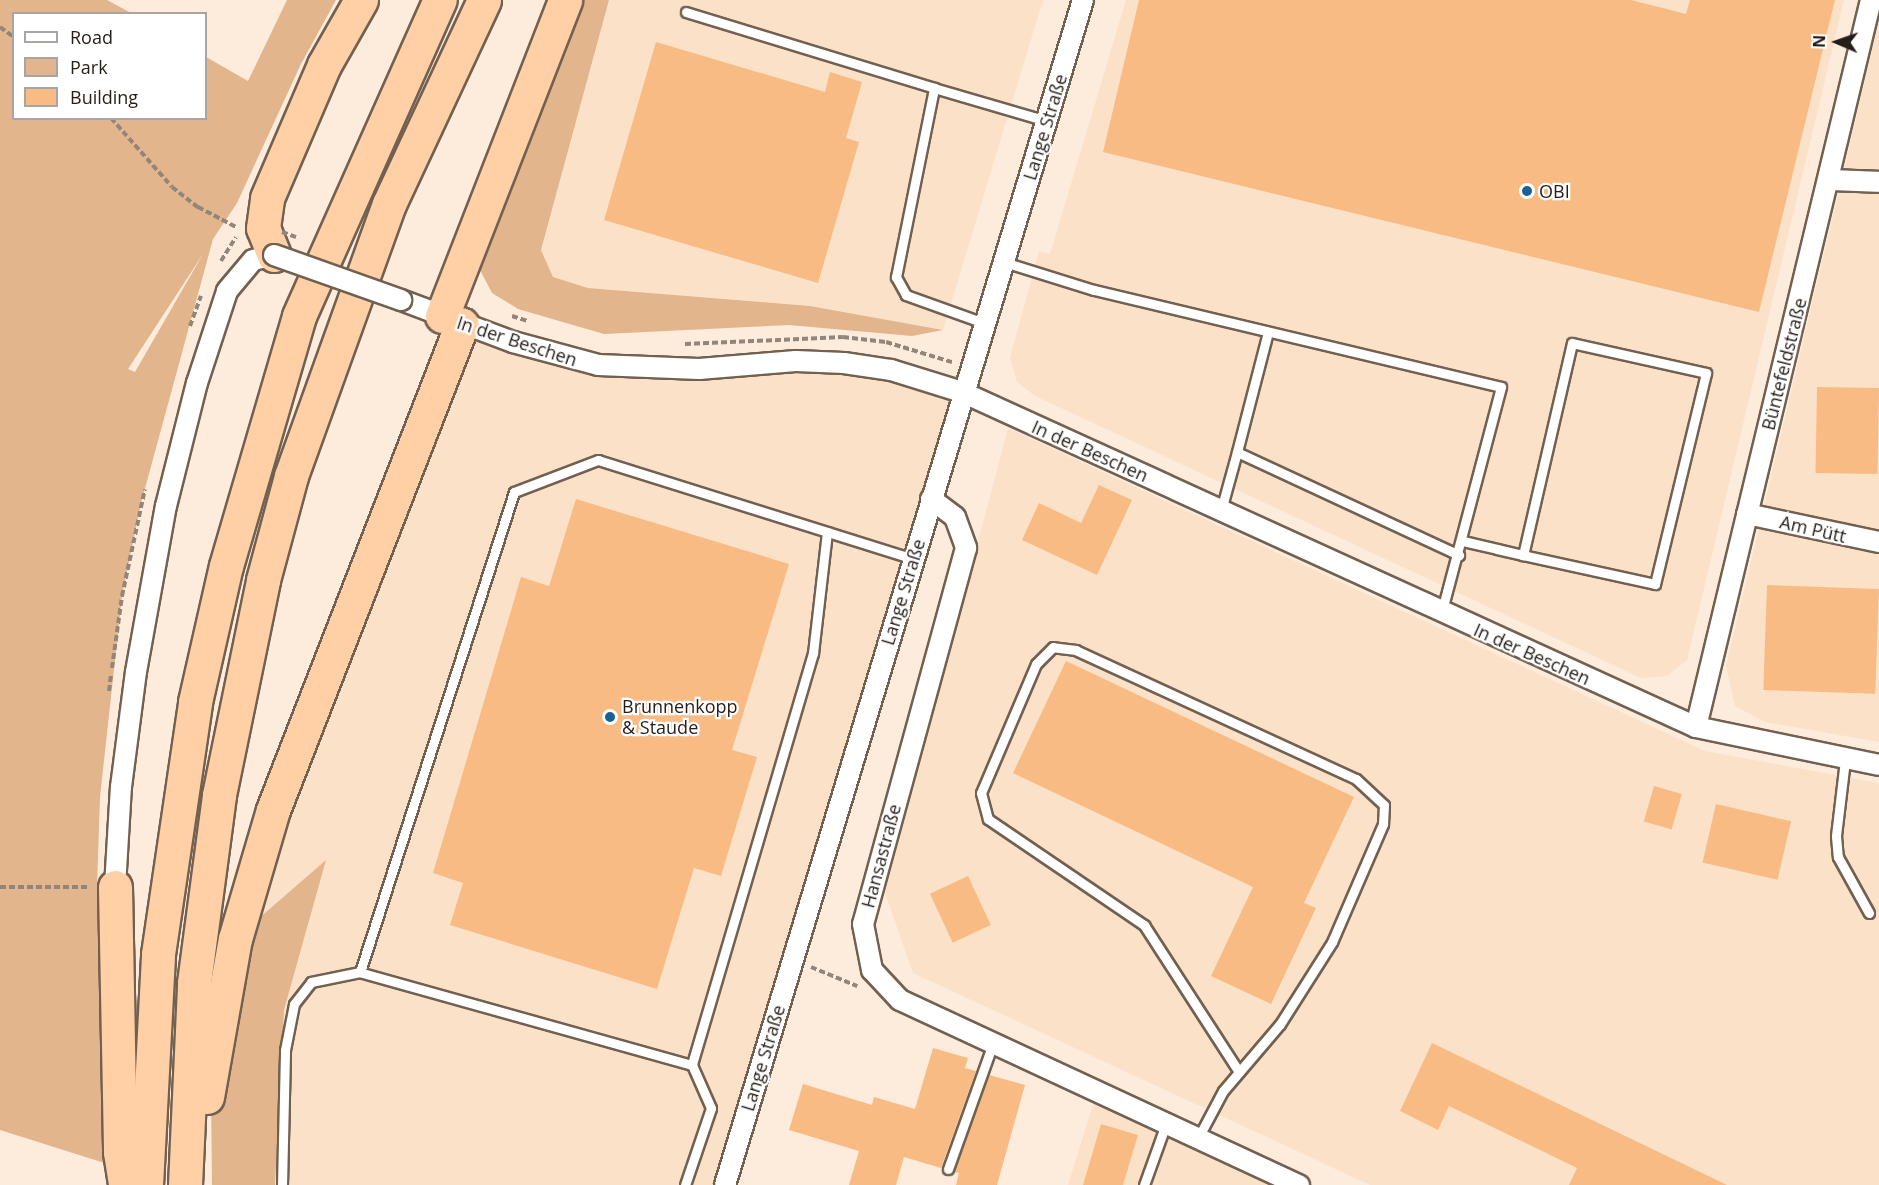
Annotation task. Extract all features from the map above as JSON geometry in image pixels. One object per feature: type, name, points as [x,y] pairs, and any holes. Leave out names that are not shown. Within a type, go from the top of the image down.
[{"type":"highway","points":[[274,255],[263,228],[267,198],[324,65],[361,0]]},
{"type":"highway","points":[[146,1185],[158,954],[195,702],[226,566],[299,316],[440,0]]},
{"type":"highway","points":[[185,1185],[194,983],[221,785],[263,580],[291,476],[389,204],[484,0]]},
{"type":"highway","points":[[192,1185],[235,939],[273,810],[452,320],[565,0]]},
{"type":"highway","points":[[115,887],[120,1152],[125,1185]]},
{"type":"street","name":"Lange Straße","points":[[725,1185],[914,559],[962,392],[1083,0]]},
{"type":"street","name":"Büntefeldstraße","points":[[1696,727],[1871,0]]},
{"type":"street","points":[[1828,180],[1879,182]]},
{"type":"street","name":"In der Beschen","points":[[274,255],[557,357],[598,365],[699,369],[796,361],[844,363],[891,370],[962,392],[1441,613],[1696,727],[1845,760],[1879,765]]},
{"type":"street","points":[[115,887],[121,787],[136,672],[180,450],[227,291],[253,260],[274,255]]},
{"type":"street","name":"Hansastraße","points":[[931,499],[955,517],[966,548],[863,924],[872,970],[900,1000],[1299,1185]]},
{"type":"street","name":"Am Pütt","points":[[1747,514],[1879,542]]},
{"type":"lane","points":[[686,12],[1047,121]]},
{"type":"lane","points":[[934,88],[896,277],[906,295],[984,323]]},
{"type":"lane","points":[[1004,262],[1094,290],[1501,387],[1463,541],[1441,613]]},
{"type":"lane","points":[[1221,510],[1268,332]]},
{"type":"lane","points":[[1463,541],[1523,555],[1654,584],[1706,373],[1572,343],[1523,555]]},
{"type":"lane","points":[[1237,452],[1459,555]]},
{"type":"lane","points":[[360,972],[514,492],[598,460],[914,559]]},
{"type":"lane","points":[[685,1185],[711,1108],[692,1065],[813,653],[826,532]]},
{"type":"lane","points":[[1198,1138],[1223,1090],[1239,1072],[1280,1024],[1332,942],[1383,824],[1384,805],[1356,779],[1076,650],[1053,647],[1036,664],[981,793],[988,819],[1143,925],[1239,1072]]},
{"type":"lane","points":[[1845,760],[1836,836],[1838,857],[1869,913]]},
{"type":"lane","points":[[282,1185],[285,1050],[294,1004],[311,982],[360,972],[692,1065]]},
{"type":"lane","points":[[948,1169],[993,1043]]},
{"type":"lane","points":[[1144,1185],[1166,1124]]},
{"type":"path","points":[[113,120],[172,187],[198,207],[240,228]]},
{"type":"path","points":[[505,313],[532,323]]},
{"type":"path","points":[[681,344],[843,337],[886,342],[948,360],[969,371]]},
{"type":"path","points":[[0,887],[115,887]]},
{"type":"path","points":[[811,967],[829,974]]},
{"type":"shaded area","points":[[609,0],[1043,0],[943,330],[810,306],[588,288],[553,277],[541,250]]},
{"type":"shaded area","points":[[1126,0],[1844,0],[1687,660],[1667,676],[1641,678],[1035,396],[1017,382],[1010,358],[1039,251],[1050,254]]},
{"type":"shaded area","points":[[1879,22],[1879,742],[1765,722],[1735,706],[1726,666]]},
{"type":"shaded area","points":[[462,324],[598,365],[796,361],[962,392],[725,1185],[212,1185],[235,939]]},
{"type":"shaded area","points":[[1008,428],[1705,751],[1879,783],[1879,1185],[1370,1185],[913,973],[885,893]]},
{"type":"shaded area","points":[[1094,1101],[1272,1185],[1068,1185]]},
{"type":"green space","points":[[0,0],[107,0],[129,12],[12,12],[12,120],[207,120],[207,58],[248,81],[287,0],[336,0],[301,64],[237,203],[213,239],[141,503],[122,596],[100,797],[97,887],[106,904],[114,1166],[0,1130]],"holes":[[[203,254],[135,372],[128,369]]]},
{"type":"green space","points":[[583,0],[609,0],[541,250],[553,277],[588,288],[810,306],[943,330],[912,336],[789,325],[604,334],[518,309],[492,293],[480,270],[495,218]]},
{"type":"green space","points":[[326,860],[284,1010],[275,1185],[212,1185],[211,1094],[235,939]]},
{"type":"building","name":"OBI","points":[[1139,0],[1631,0],[1686,14],[1690,0],[1835,0],[1759,312],[1103,152]]},
{"type":"building","points":[[656,42],[825,92],[830,72],[862,82],[846,138],[859,142],[818,283],[604,220]]},
{"type":"building","points":[[1817,387],[1879,388],[1877,474],[1815,473]]},
{"type":"building","points":[[1099,485],[1132,500],[1097,575],[1022,540],[1039,503],[1081,523]]},
{"type":"building","name":"Brunnenkopp & Staude","points":[[576,499],[789,564],[732,750],[757,757],[721,876],[694,868],[657,989],[450,925],[463,883],[433,873],[521,577],[549,586]]},
{"type":"building","points":[[1767,585],[1879,589],[1875,694],[1763,690]]},
{"type":"building","points":[[1066,661],[1354,797],[1304,903],[1316,908],[1271,1004],[1211,976],[1253,887],[1013,773]]},
{"type":"building","points":[[1654,786],[1682,794],[1672,830],[1644,822]]},
{"type":"building","points":[[1716,804],[1791,821],[1778,880],[1703,862]]},
{"type":"building","points":[[968,876],[991,925],[953,943],[930,894]]},
{"type":"building","points":[[1432,1043],[1727,1185],[1569,1185],[1577,1168],[1449,1106],[1438,1130],[1400,1111]]},
{"type":"building","points":[[933,1048],[968,1058],[965,1068],[976,1071],[941,1168],[904,1157],[896,1185],[849,1185],[859,1151],[789,1130],[803,1084],[872,1105],[874,1097],[915,1109]]},
{"type":"building","points":[[989,1075],[1025,1085],[997,1185],[956,1185],[959,1173],[954,1172]]},
{"type":"building","points":[[1101,1124],[1138,1135],[1123,1185],[1083,1185]]},
{"type":"place","name":"OBI","points":[[1527,191]]},
{"type":"place","name":"Brunnenkopp & Staude","points":[[610,717]]}]
